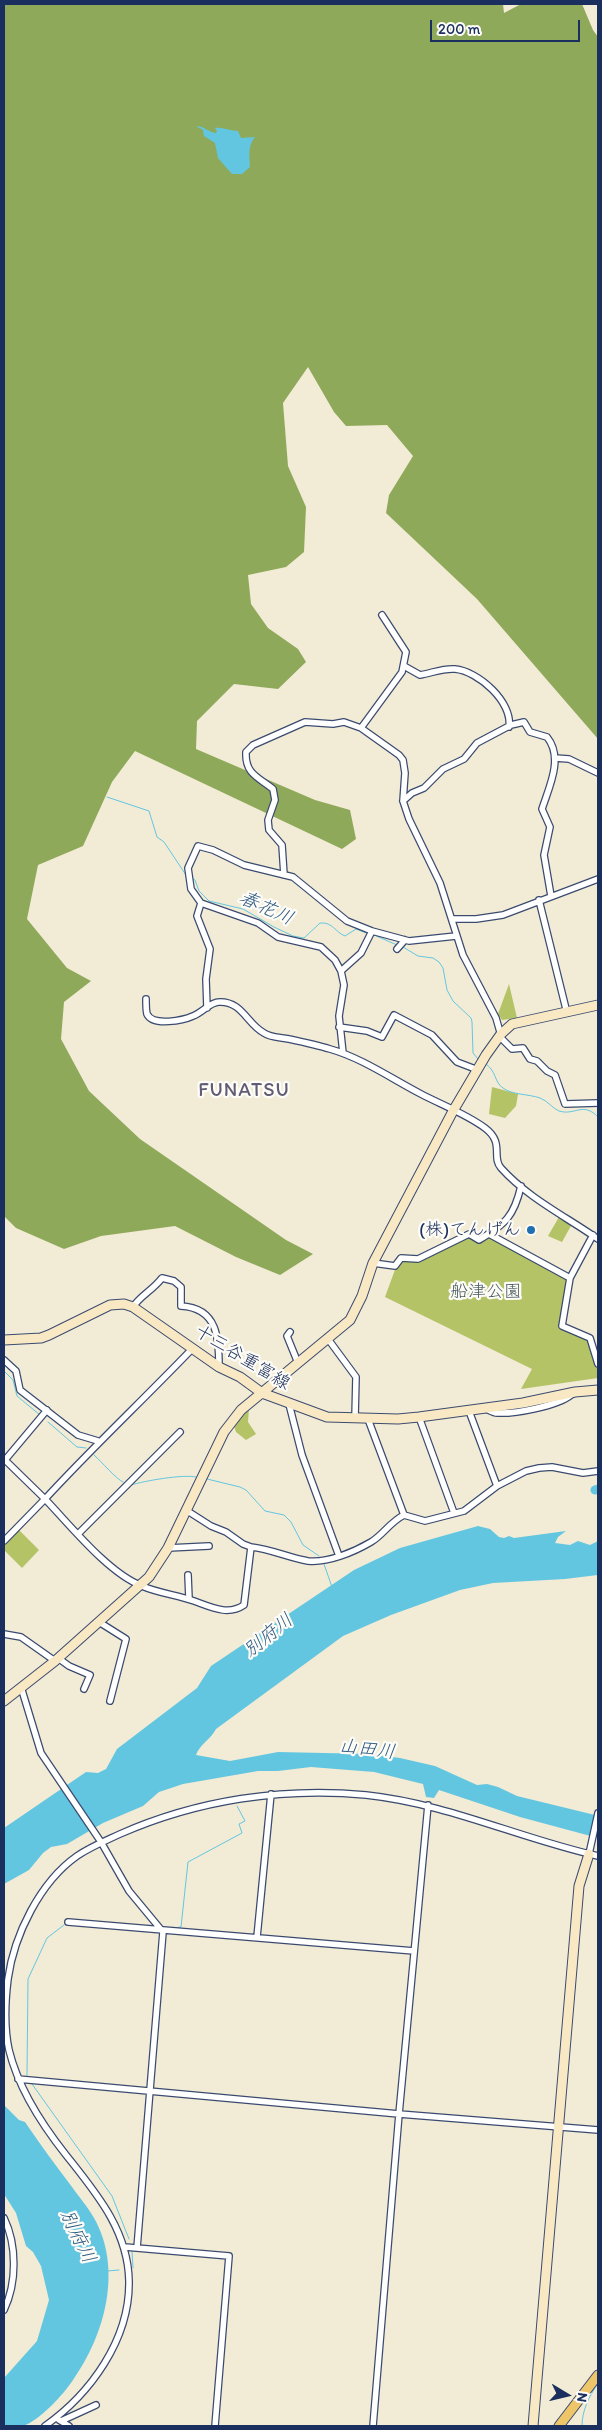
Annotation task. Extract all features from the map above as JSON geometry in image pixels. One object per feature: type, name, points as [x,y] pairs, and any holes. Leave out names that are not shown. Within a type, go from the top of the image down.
[{"type":"main road","points":[[559,2426],[598,2375]]},
{"type":"street","points":[[361,728],[404,666],[406,652],[382,615]]},
{"type":"street","points":[[404,666],[420,675],[444,669],[457,669],[472,676],[504,702],[510,718],[509,727]]},
{"type":"street","points":[[284,875],[282,845],[269,830],[268,820],[275,800],[272,788],[254,777],[246,759],[246,752],[253,745],[305,722],[333,724],[344,722],[361,728],[400,755],[403,760],[405,773],[403,801],[415,834],[440,883],[463,955],[492,1009],[502,1039],[512,1049],[523,1048],[530,1059],[537,1061],[547,1071],[555,1075],[565,1104],[598,1103]]},
{"type":"street","points":[[403,801],[412,793],[424,788],[443,769],[464,759],[477,743],[509,727],[524,722],[530,732],[547,738],[555,750],[553,776],[542,809],[550,827],[544,855],[551,896]]},
{"type":"street","points":[[555,758],[569,758],[598,773]]},
{"type":"street","points":[[343,1053],[339,1027],[344,985],[342,971],[335,960],[321,947],[278,937],[250,920],[200,903],[191,889],[188,868],[198,846],[213,850],[244,865],[292,877],[347,921],[372,930],[401,944],[456,936]]},
{"type":"street","points":[[452,919],[476,919],[502,915],[598,879]]},
{"type":"street","points":[[539,900],[567,1013]]},
{"type":"street","points":[[200,903],[197,916],[210,949],[206,979],[207,1008]]},
{"type":"street","points":[[342,971],[361,953],[372,930]]},
{"type":"street","points":[[146,999],[147,1014],[161,1022],[178,1021],[194,1016],[216,1001],[228,1002],[248,1016],[266,1035],[343,1053],[485,1128],[498,1144],[497,1162],[500,1167],[538,1200],[596,1237],[570,1278],[562,1326],[590,1338],[598,1364]]},
{"type":"street","points":[[4,1701],[57,1659],[140,1586],[157,1567],[168,1548],[224,1432],[241,1410],[350,1320],[360,1302],[373,1263],[453,1111],[486,1055],[501,1034],[512,1024],[598,1005]]},
{"type":"street","points":[[339,1027],[367,1031],[382,1037],[394,1015],[432,1035],[456,1062],[478,1069]]},
{"type":"street","points":[[373,1263],[395,1266],[401,1258],[418,1259],[469,1234],[479,1240],[500,1227],[511,1215],[521,1186]]},
{"type":"street","points":[[489,1234],[570,1278]]},
{"type":"street","points":[[4,1340],[41,1338],[110,1305],[124,1304],[133,1307],[141,1298],[153,1290],[162,1278],[174,1281],[181,1287],[183,1292],[181,1306],[189,1307],[205,1316],[217,1331],[219,1367]]},
{"type":"street","name":"十三谷重富線","points":[[133,1307],[219,1367],[240,1377],[262,1392],[289,1404],[327,1417],[419,1417],[486,1409],[575,1392],[598,1390]]},
{"type":"street","points":[[290,1332],[287,1336],[298,1363]]},
{"type":"street","points":[[328,1339],[356,1377],[355,1418]]},
{"type":"street","points":[[4,1541],[98,1441],[119,1424],[192,1349]]},
{"type":"street","points":[[4,1360],[16,1371],[20,1390],[78,1435],[98,1441]]},
{"type":"street","points":[[289,1404],[302,1455],[339,1556]]},
{"type":"street","points":[[47,1410],[4,1459],[119,1574],[140,1586],[225,1611],[237,1610],[244,1605],[251,1547]]},
{"type":"street","points":[[469,1411],[497,1486]]},
{"type":"street","points":[[419,1417],[454,1513]]},
{"type":"street","points":[[368,1418],[404,1515]]},
{"type":"street","points":[[78,1534],[180,1432]]},
{"type":"street","points":[[186,1510],[210,1526],[251,1547],[318,1561],[339,1556],[372,1542],[395,1520],[404,1515],[425,1521],[464,1511],[497,1486],[526,1471],[552,1467],[582,1473],[598,1471]]},
{"type":"street","points":[[168,1548],[209,1546]]},
{"type":"street","points":[[188,1575],[188,1599]]},
{"type":"street","points":[[99,1622],[126,1639],[110,1701]]},
{"type":"street","points":[[4,1634],[21,1638],[69,1666],[90,1675],[84,1689]]},
{"type":"street","points":[[21,1687],[41,1753],[101,1842],[129,1890],[163,1932],[137,2248]]},
{"type":"street","points":[[257,1937],[271,1794]]},
{"type":"street","points":[[58,2422],[99,2374],[115,2344],[122,2323],[129,2288],[125,2247],[113,2219],[65,2154],[18,2079],[9,2049],[5,2014],[10,1962],[23,1924],[43,1891],[75,1858],[101,1842],[140,1825],[234,1799],[271,1794],[346,1794],[428,1805],[598,1856]]},
{"type":"street","points":[[373,2426],[399,2114],[428,1805]]},
{"type":"street","points":[[533,2426],[579,1886],[598,1813]]},
{"type":"street","points":[[68,1922],[163,1932],[257,1937],[414,1951]]},
{"type":"street","points":[[18,2079],[598,2130]]},
{"type":"street","points":[[4,2218],[12,2241],[13,2269],[11,2290],[4,2310]]},
{"type":"street","points":[[125,2247],[229,2256],[215,2426]]},
{"type":"street","points":[[45,2426],[96,2405]]},
{"type":"street","points":[[58,2422],[69,2426]]},
{"type":"green space","points":[[4,4],[503,4],[504,13],[521,4],[582,4],[598,37],[598,739],[477,599],[386,513],[389,495],[413,456],[387,425],[346,426],[334,412],[308,367],[283,403],[288,466],[306,507],[304,552],[286,567],[248,575],[251,604],[268,628],[298,649],[306,662],[278,689],[234,684],[197,721],[196,749],[315,800],[350,810],[356,839],[342,849],[135,751],[112,782],[83,846],[38,865],[27,919],[67,968],[91,981],[64,1002],[61,1039],[89,1091],[140,1139],[286,1240],[313,1254],[280,1275],[236,1257],[175,1226],[101,1236],[64,1249],[16,1228],[4,1216]]},
{"type":"green space","points":[[509,984],[517,1018],[502,1020],[498,1014]]},
{"type":"green space","points":[[492,1087],[518,1094],[516,1106],[505,1118],[489,1114]]},
{"type":"green space","points":[[559,1217],[572,1224],[562,1242],[548,1236]]},
{"type":"green space","name":"船津公園","points":[[468,1237],[480,1243],[488,1237],[568,1281],[560,1327],[588,1340],[598,1369],[598,1378],[521,1389],[532,1369],[385,1297],[396,1267],[402,1260],[419,1260]]},
{"type":"green space","points":[[249,1408],[248,1422],[256,1434],[246,1440],[236,1432],[234,1426]]},
{"type":"green space","points":[[19,1530],[39,1550],[22,1568],[4,1550],[4,1546]]},
{"type":"water","points":[[196,126],[216,133],[215,128],[238,131],[241,138],[255,137],[250,147],[250,167],[242,174],[232,174],[218,158],[215,143],[204,136],[203,130]]},
{"type":"water","name":"別府川","points":[[478,1526],[490,1529],[499,1537],[504,1538],[566,1531],[558,1537],[555,1543],[570,1545],[578,1541],[590,1545],[598,1541],[598,1575],[493,1583],[460,1590],[391,1615],[343,1636],[216,1729],[196,1755],[230,1761],[278,1752],[370,1754],[400,1758],[435,1766],[477,1785],[487,1784],[517,1796],[595,1815],[598,1818],[598,1838],[520,1817],[439,1790],[434,1798],[426,1797],[423,1784],[374,1772],[311,1767],[278,1771],[258,1771],[183,1784],[159,1792],[143,1806],[103,1823],[67,1844],[51,1847],[43,1853],[29,1870],[4,1884],[4,1828],[86,1772],[98,1773],[106,1769],[117,1749],[197,1688],[211,1666],[354,1570],[400,1548]]},
{"type":"water","name":"別府川","points":[[4,2105],[19,2120],[25,2122],[92,2214],[103,2238],[109,2280],[101,2322],[94,2343],[84,2362],[69,2386],[51,2406],[36,2419],[19,2427],[4,2426],[4,2378],[37,2341],[49,2300],[41,2266],[33,2252],[26,2246],[16,2213],[4,2194]]},
{"type":"waterway","name":"春花川","points":[[107,797],[149,811],[157,837],[164,842],[186,875]]},
{"type":"waterway","name":"春花川","points":[[192,878],[195,880],[199,891],[209,901],[243,909],[293,936],[304,938],[320,923],[328,924],[345,936],[356,929],[366,933]]},
{"type":"waterway","name":"春花川","points":[[374,935],[397,945]]},
{"type":"waterway","name":"春花川","points":[[403,947],[418,956],[433,958],[439,962],[443,968],[447,990],[453,1001],[471,1018],[473,1053],[478,1059]]},
{"type":"waterway","name":"春花川","points":[[486,1064],[492,1070],[500,1086],[507,1090],[540,1098],[559,1111],[570,1112],[583,1109],[593,1112],[598,1117]]},
{"type":"waterway","points":[[4,1371],[13,1380],[17,1396],[40,1415]]},
{"type":"waterway","points":[[48,1422],[77,1447],[86,1448]]},
{"type":"waterway","points":[[94,1455],[123,1482]]},
{"type":"waterway","points":[[131,1485],[173,1477],[196,1477]]},
{"type":"waterway","points":[[207,1479],[240,1487],[246,1490],[265,1511],[284,1515],[291,1522],[303,1545],[319,1556]]},
{"type":"waterway","points":[[324,1564],[332,1587]]},
{"type":"waterway","points":[[174,1928],[181,1927],[188,1862],[242,1833],[239,1824],[245,1821],[237,1806]]},
{"type":"waterway","points":[[27,2075],[28,1979],[47,1938],[64,1925]]},
{"type":"waterway","points":[[32,2084],[112,2196],[129,2239]]},
{"type":"waterway","points":[[132,2251],[133,2268]]},
{"type":"waterway","points":[[107,2271],[119,2270]]},
{"type":"waterway","points":[[582,2426],[583,2414],[598,2383]]},
{"type":"place","name":"(株)てんげん","points":[[531,1230]]},
{"type":"district","name":"FUNATSU","points":[[244,1091]]},
{"type":"water label","name":"山田川","points":[[367,1750]]}]
